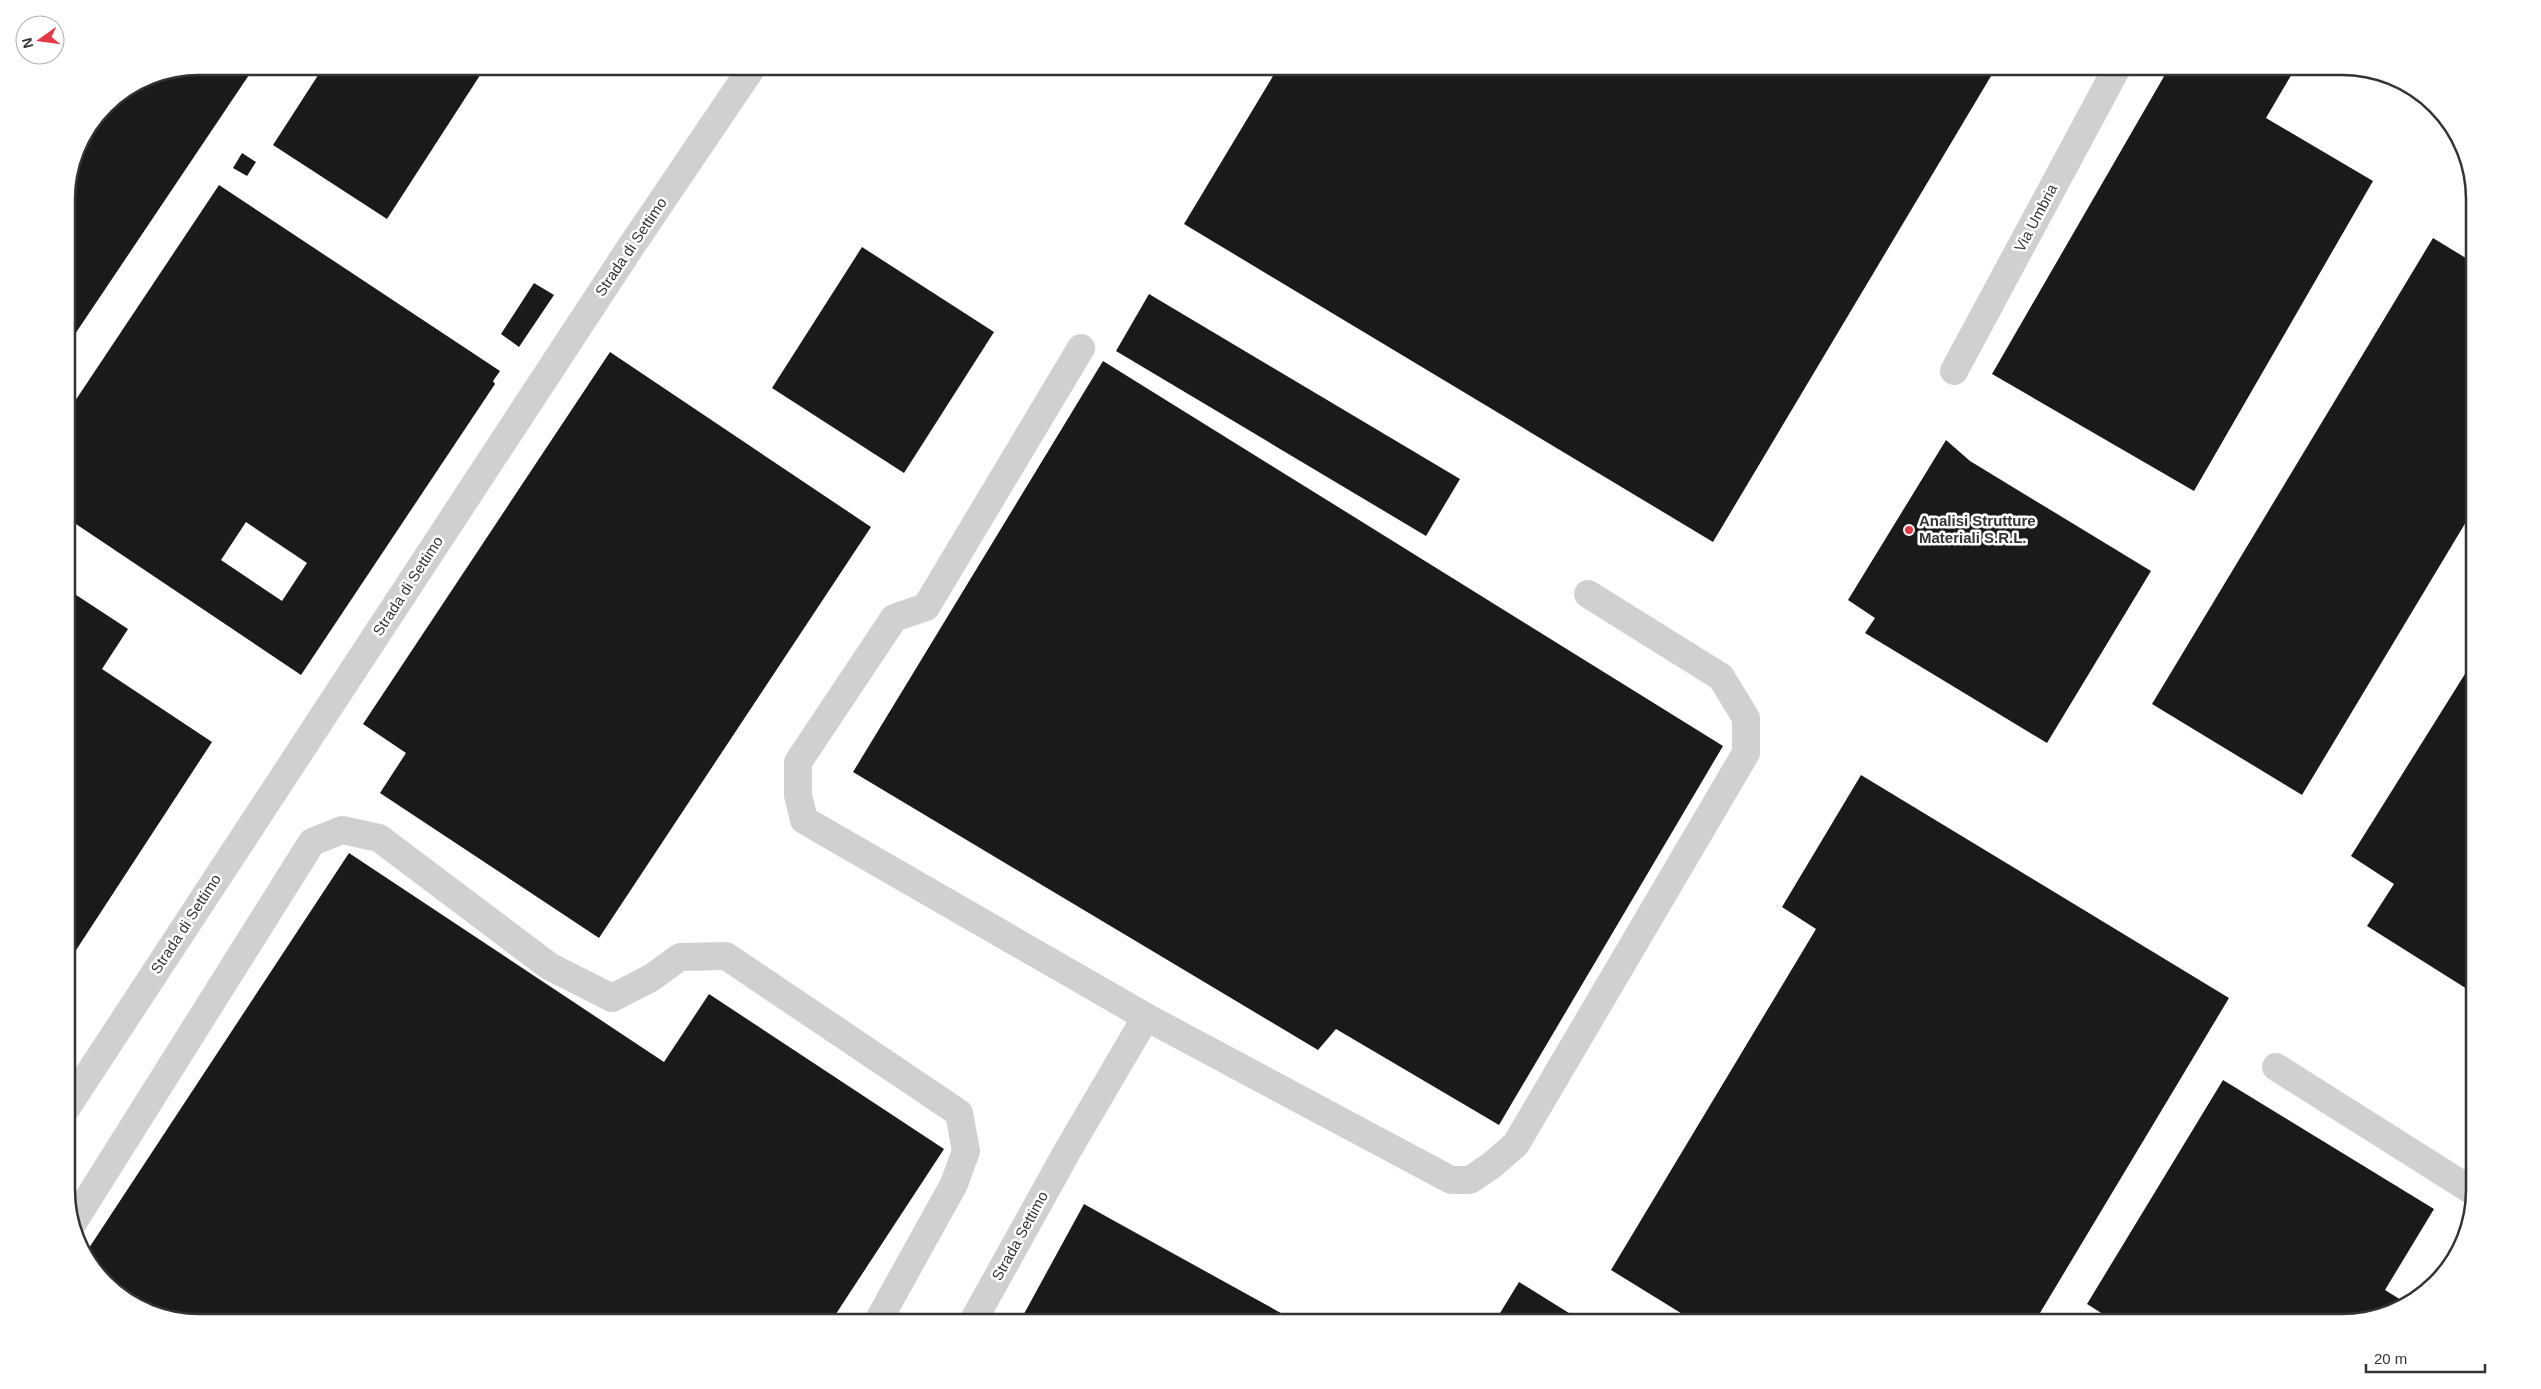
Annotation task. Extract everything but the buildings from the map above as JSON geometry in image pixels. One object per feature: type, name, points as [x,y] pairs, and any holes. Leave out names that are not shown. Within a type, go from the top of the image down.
[{"type":"street","name":"Strada di Settimo","points":[[75,1093],[628,252],[747,75]]},
{"type":"street","name":"Via Umbria","points":[[1954,371],[2113,75]]},
{"type":"street","points":[[1081,348],[926,607],[894,618],[798,762],[798,795],[804,820],[1146,1017],[1451,1180],[1470,1180],[1492,1165],[1516,1144],[1746,753],[1746,718],[1721,677],[1588,594]]},
{"type":"street","points":[[77,1215],[312,842],[342,830],[379,838],[549,966],[612,998],[651,978],[680,957],[726,956],[959,1112],[966,1151],[954,1184],[882,1314]]},
{"type":"street","name":"Strada Settimo","points":[[977,1314],[1068,1150],[1146,1017]]},
{"type":"street","points":[[2276,1067],[2466,1187]]},
{"type":"place","name":"Analisi Strutture Materiali S.R.L.","points":[[1909,530]]}]
